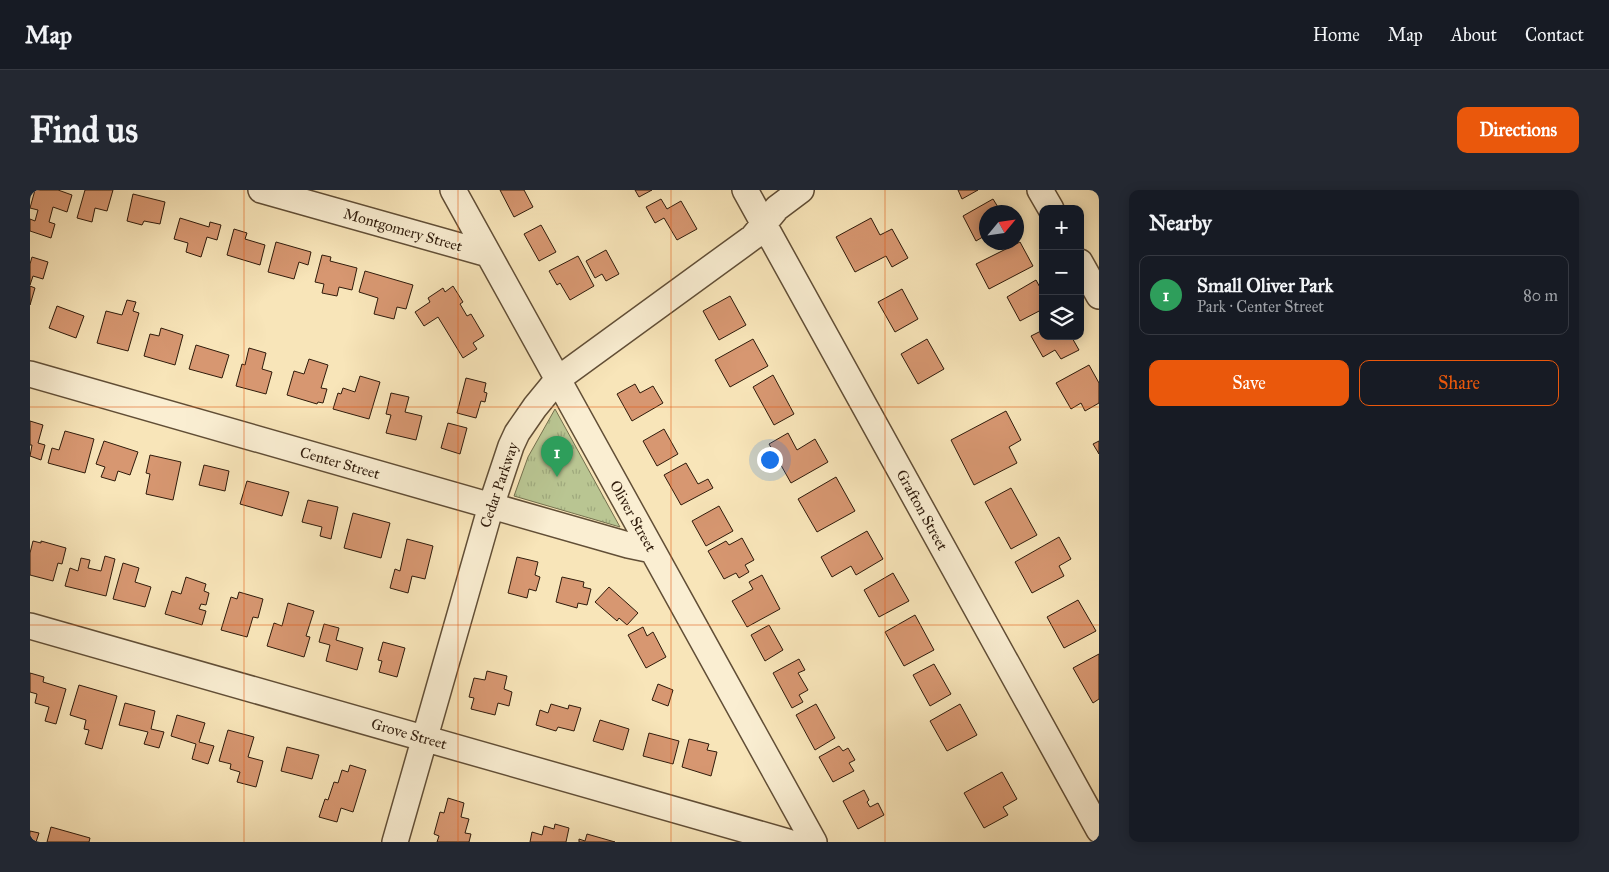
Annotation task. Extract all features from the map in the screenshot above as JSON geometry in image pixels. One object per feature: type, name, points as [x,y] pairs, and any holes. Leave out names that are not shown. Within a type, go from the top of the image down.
[{"type":"street","name":"Montgomery Street","points":[[261,190],[488,254]]},
{"type":"street","name":"Oliver Street","points":[[452,190],[814,842]]},
{"type":"street","name":"Grafton Street","points":[[745,190],[1099,830]]},
{"type":"street","name":"Cedar Parkway","points":[[395,842],[491,506],[517,433],[558,379],[753,237],[777,208],[801,190]]},
{"type":"street","points":[[1040,190],[1049,205]]},
{"type":"street","points":[[1084,269],[1099,296]]},
{"type":"street","name":"Center Street","points":[[30,374],[628,545],[652,550]]},
{"type":"street","name":"Grove Street","points":[[30,626],[788,842]]},
{"type":"green space","points":[[555,409],[620,527],[514,496],[528,457]]},
{"type":"building","points":[[35,190],[58,190],[72,195],[67,212],[53,207],[49,222],[55,224],[51,238],[30,231],[30,219],[35,221],[38,210],[30,208]]},
{"type":"building","points":[[85,190],[113,190],[107,211],[95,208],[92,222],[77,218]]},
{"type":"building","points":[[500,190],[524,190],[533,207],[514,217]]},
{"type":"building","points":[[635,190],[652,190],[639,197]]},
{"type":"building","points":[[958,190],[978,190],[962,199]]},
{"type":"building","points":[[133,194],[165,202],[160,224],[144,221],[142,225],[127,221]]},
{"type":"building","points":[[661,199],[667,209],[681,201],[697,229],[677,240],[664,218],[655,223],[646,207]]},
{"type":"building","points":[[993,199],[997,205],[982,205]]},
{"type":"building","points":[[979,207],[979,239],[976,241],[963,216]]},
{"type":"building","points":[[180,218],[209,227],[210,222],[221,225],[217,240],[207,237],[201,257],[186,252],[188,243],[174,239]]},
{"type":"building","points":[[871,218],[880,235],[892,229],[908,258],[892,267],[886,256],[855,272],[836,237]]},
{"type":"building","points":[[541,225],[556,252],[539,261],[524,234]]},
{"type":"building","points":[[234,229],[247,233],[245,239],[265,245],[260,265],[227,255]]},
{"type":"building","points":[[276,242],[311,252],[308,265],[299,262],[294,279],[268,272]]},
{"type":"building","points":[[1024,249],[1033,266],[989,289],[976,264],[1004,250]]},
{"type":"building","points":[[606,250],[619,274],[606,281],[602,274],[595,278],[586,261]]},
{"type":"building","points":[[322,255],[331,257],[330,261],[357,268],[352,290],[339,287],[337,296],[322,293],[324,284],[315,282]]},
{"type":"building","points":[[578,256],[594,286],[570,300],[560,283],[557,285],[549,271]]},
{"type":"building","points":[[32,257],[48,262],[43,279],[33,276],[30,285],[30,264]]},
{"type":"building","points":[[365,271],[413,285],[406,309],[397,307],[394,319],[374,314],[378,298],[359,292]]},
{"type":"building","points":[[1036,280],[1039,286],[1039,311],[1020,321],[1007,297]]},
{"type":"building","points":[[30,286],[35,288],[30,305]]},
{"type":"building","points":[[453,286],[463,302],[460,304],[467,316],[471,314],[484,336],[473,343],[477,349],[463,358],[438,317],[424,326],[415,312],[430,302],[428,298],[443,288],[445,292]]},
{"type":"building","points":[[902,289],[918,319],[895,332],[878,302]]},
{"type":"building","points":[[730,296],[746,325],[719,340],[703,311]]},
{"type":"building","points":[[127,300],[136,302],[133,311],[139,313],[128,351],[97,343],[106,311],[122,315]]},
{"type":"building","points":[[57,306],[84,316],[76,338],[49,328]]},
{"type":"building","points":[[161,328],[183,335],[175,365],[144,356],[150,334],[159,336]]},
{"type":"building","points":[[1039,332],[1039,340],[1073,340],[1079,350],[1061,359],[1055,350],[1043,357],[1031,336]]},
{"type":"building","points":[[753,339],[768,366],[730,387],[715,360]]},
{"type":"building","points":[[927,339],[944,369],[918,384],[901,354]]},
{"type":"building","points":[[196,345],[229,355],[222,378],[189,369]]},
{"type":"building","points":[[249,348],[266,353],[262,369],[272,372],[266,394],[236,386],[242,364],[245,365]]},
{"type":"building","points":[[309,359],[328,365],[321,388],[327,389],[323,403],[318,402],[317,404],[287,395],[294,371],[304,374]]},
{"type":"building","points":[[1089,365],[1099,383],[1099,403],[1085,411],[1081,403],[1071,409],[1056,383]]},
{"type":"building","points":[[773,375],[794,414],[774,425],[753,387]]},
{"type":"building","points":[[360,376],[380,382],[369,419],[333,409],[338,393],[341,394],[343,388],[355,392]]},
{"type":"building","points":[[466,378],[486,383],[484,392],[487,393],[485,402],[481,401],[476,418],[457,413]]},
{"type":"building","points":[[635,384],[640,393],[653,386],[663,403],[632,421],[617,394]]},
{"type":"building","points":[[391,393],[409,397],[405,412],[422,416],[416,440],[386,433],[391,415],[386,414]]},
{"type":"building","points":[[1006,411],[1021,440],[1009,447],[1017,463],[974,485],[951,440]]},
{"type":"building","points":[[30,421],[43,425],[38,443],[45,445],[41,460],[30,456],[32,445],[30,445]]},
{"type":"building","points":[[448,423],[467,428],[460,454],[441,448]]},
{"type":"building","points":[[664,429],[678,454],[657,466],[643,441]]},
{"type":"building","points":[[65,431],[94,439],[85,473],[48,463],[52,448],[59,450]]},
{"type":"building","points":[[788,433],[797,450],[815,439],[828,462],[791,483],[769,444]]},
{"type":"building","points":[[104,441],[138,452],[130,475],[118,471],[115,481],[101,477],[105,467],[96,464]]},
{"type":"building","points":[[1099,441],[1099,454],[1093,444]]},
{"type":"building","points":[[150,455],[181,462],[173,500],[146,494],[150,474],[146,473]]},
{"type":"building","points":[[686,463],[698,484],[708,479],[713,488],[681,505],[664,475]]},
{"type":"building","points":[[204,465],[229,471],[225,491],[199,485]]},
{"type":"building","points":[[836,477],[855,511],[817,532],[798,499]]},
{"type":"building","points":[[247,481],[289,492],[282,516],[240,504]]},
{"type":"building","points":[[1011,488],[1037,535],[1011,549],[985,502]]},
{"type":"building","points":[[308,500],[338,507],[331,539],[320,536],[322,527],[302,522]]},
{"type":"building","points":[[719,506],[733,531],[706,546],[692,521]]},
{"type":"building","points":[[353,513],[390,523],[381,558],[344,548]]},
{"type":"building","points":[[867,531],[883,559],[856,575],[851,566],[832,577],[821,557]]},
{"type":"building","points":[[1059,537],[1071,559],[1059,566],[1064,576],[1032,593],[1015,562]]},
{"type":"building","points":[[742,538],[754,560],[745,565],[749,572],[739,578],[736,573],[724,579],[708,551],[726,541],[729,545]]},
{"type":"building","points":[[407,539],[433,546],[425,579],[412,576],[408,593],[390,588],[395,569],[400,571]]},
{"type":"building","points":[[33,541],[41,543],[41,541],[66,548],[62,564],[58,563],[53,581],[30,575],[30,553]]},
{"type":"building","points":[[105,556],[115,559],[106,596],[65,586],[70,568],[78,571],[81,558],[90,560],[88,568],[101,571]]},
{"type":"building","points":[[517,557],[538,562],[535,575],[540,577],[536,591],[529,589],[527,598],[508,593]]},
{"type":"building","points":[[123,563],[139,568],[135,582],[151,587],[145,607],[113,599]]},
{"type":"building","points":[[893,573],[909,601],[879,617],[864,590]]},
{"type":"building","points":[[762,575],[780,609],[747,627],[732,601],[753,589],[749,582]]},
{"type":"building","points":[[186,577],[206,584],[204,591],[209,593],[206,605],[201,604],[199,609],[206,611],[202,625],[165,614],[172,591],[181,594]]},
{"type":"building","points":[[562,577],[584,582],[583,587],[591,589],[587,605],[578,603],[577,608],[556,602]]},
{"type":"building","points":[[609,587],[638,613],[627,625],[619,618],[617,621],[595,602]]},
{"type":"building","points":[[239,592],[263,599],[258,618],[253,617],[247,637],[221,630],[231,597],[237,599]]},
{"type":"building","points":[[1078,600],[1096,631],[1064,648],[1047,617]]},
{"type":"building","points":[[288,603],[314,611],[306,636],[310,637],[304,657],[267,646],[274,623],[282,626]]},
{"type":"building","points":[[915,615],[934,650],[904,666],[885,632]]},
{"type":"building","points":[[324,624],[339,628],[336,640],[363,648],[357,670],[326,661],[330,645],[319,642]]},
{"type":"building","points":[[769,625],[783,650],[765,661],[751,635]]},
{"type":"building","points":[[643,627],[647,636],[653,632],[666,657],[646,668],[628,635]]},
{"type":"building","points":[[383,642],[405,648],[397,677],[379,672],[382,661],[378,660]]},
{"type":"building","points":[[1099,654],[1099,699],[1093,703],[1073,668]]},
{"type":"building","points":[[799,659],[805,670],[798,673],[808,690],[799,695],[803,702],[792,708],[773,673]]},
{"type":"building","points":[[934,664],[951,694],[930,706],[913,675]]},
{"type":"building","points":[[487,671],[507,676],[504,689],[512,692],[509,706],[498,703],[495,715],[471,709],[474,698],[469,697],[474,678],[485,680]]},
{"type":"building","points":[[30,673],[44,677],[43,682],[66,689],[56,724],[45,721],[49,707],[35,703],[37,694],[30,692]]},
{"type":"building","points":[[658,684],[673,690],[668,706],[652,700]]},
{"type":"building","points":[[79,685],[117,696],[102,749],[85,744],[89,730],[84,729],[86,720],[70,715]]},
{"type":"building","points":[[125,703],[155,711],[151,729],[164,732],[159,748],[144,744],[148,732],[119,725]]},
{"type":"building","points":[[551,704],[568,709],[569,705],[581,708],[574,731],[558,727],[556,731],[536,725],[540,710],[548,713]]},
{"type":"building","points":[[816,704],[835,738],[815,750],[796,715]]},
{"type":"building","points":[[960,704],[977,735],[947,751],[930,721]]},
{"type":"building","points":[[177,715],[205,723],[199,742],[214,746],[208,764],[192,759],[196,744],[171,736]]},
{"type":"building","points":[[600,720],[629,729],[623,750],[593,741]]},
{"type":"building","points":[[228,730],[254,737],[248,757],[263,761],[256,787],[237,782],[240,772],[230,769],[231,764],[219,761]]},
{"type":"building","points":[[649,733],[679,741],[673,764],[643,756]]},
{"type":"building","points":[[689,739],[709,744],[707,750],[717,752],[711,776],[682,767]]},
{"type":"building","points":[[839,746],[843,751],[848,748],[855,760],[849,763],[854,771],[833,782],[819,757]]},
{"type":"building","points":[[287,747],[319,755],[312,779],[281,771]]},
{"type":"building","points":[[350,765],[366,770],[353,812],[341,808],[337,822],[319,817],[325,799],[328,800],[334,782],[338,783],[342,770],[348,772]]},
{"type":"building","points":[[1002,772],[1017,799],[1003,807],[1008,815],[984,828],[964,793]]},
{"type":"building","points":[[864,790],[870,807],[878,803],[884,815],[858,829],[843,801]]},
{"type":"building","points":[[448,798],[464,803],[461,817],[469,819],[465,833],[471,834],[469,842],[437,842],[439,836],[434,834],[440,812],[444,813]]},
{"type":"building","points":[[555,824],[569,828],[566,842],[530,842],[532,832],[542,835],[544,826],[554,829]]},
{"type":"building","points":[[51,827],[90,838],[89,842],[47,842]]},
{"type":"building","points":[[30,831],[39,833],[36,842],[30,842]]},
{"type":"building","points":[[587,834],[615,842],[579,842],[579,839],[585,841]]},
{"type":"place","name":"Small Oliver Park","points":[[557,477]]}]
